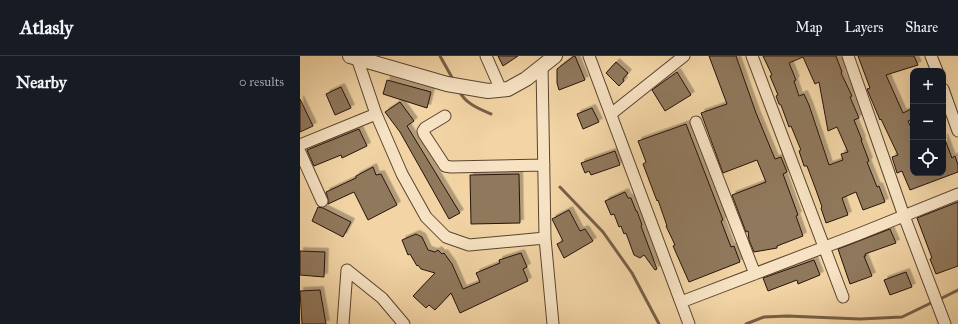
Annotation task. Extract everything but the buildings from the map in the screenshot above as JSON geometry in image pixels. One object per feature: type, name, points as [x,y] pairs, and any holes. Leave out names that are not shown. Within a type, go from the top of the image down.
[{"type":"street","points":[[486,56],[501,90]]},
{"type":"street","points":[[355,57],[447,84],[488,91],[508,89],[526,79],[555,56]]},
{"type":"street","points":[[589,56],[689,324]]},
{"type":"street","points":[[611,114],[684,56]]},
{"type":"street","points":[[752,56],[843,297]]},
{"type":"street","points":[[848,56],[904,216],[945,324]]},
{"type":"street","points":[[931,56],[936,68]]},
{"type":"street","points":[[355,57],[376,114],[402,174],[426,217],[446,236],[469,245],[545,238]]},
{"type":"street","points":[[542,66],[545,238],[553,324]]},
{"type":"street","points":[[946,94],[954,106],[958,131]]},
{"type":"street","points":[[300,145],[376,114]]},
{"type":"street","points":[[444,116],[425,128],[423,131],[445,166],[544,165]]},
{"type":"street","points":[[696,122],[755,274]]},
{"type":"street","points":[[300,152],[322,201]]},
{"type":"street","points":[[681,302],[958,194]]},
{"type":"street","points":[[343,324],[348,270],[382,298],[404,324]]},
{"type":"waterway","points":[[440,56],[454,81]]},
{"type":"waterway","points":[[459,91],[469,103],[491,114]]},
{"type":"waterway","points":[[560,187],[603,232],[632,273],[659,324]]},
{"type":"waterway","points":[[938,300],[958,290]]},
{"type":"waterway","points":[[746,324],[764,317],[787,316],[860,319],[902,317],[933,302]]}]
